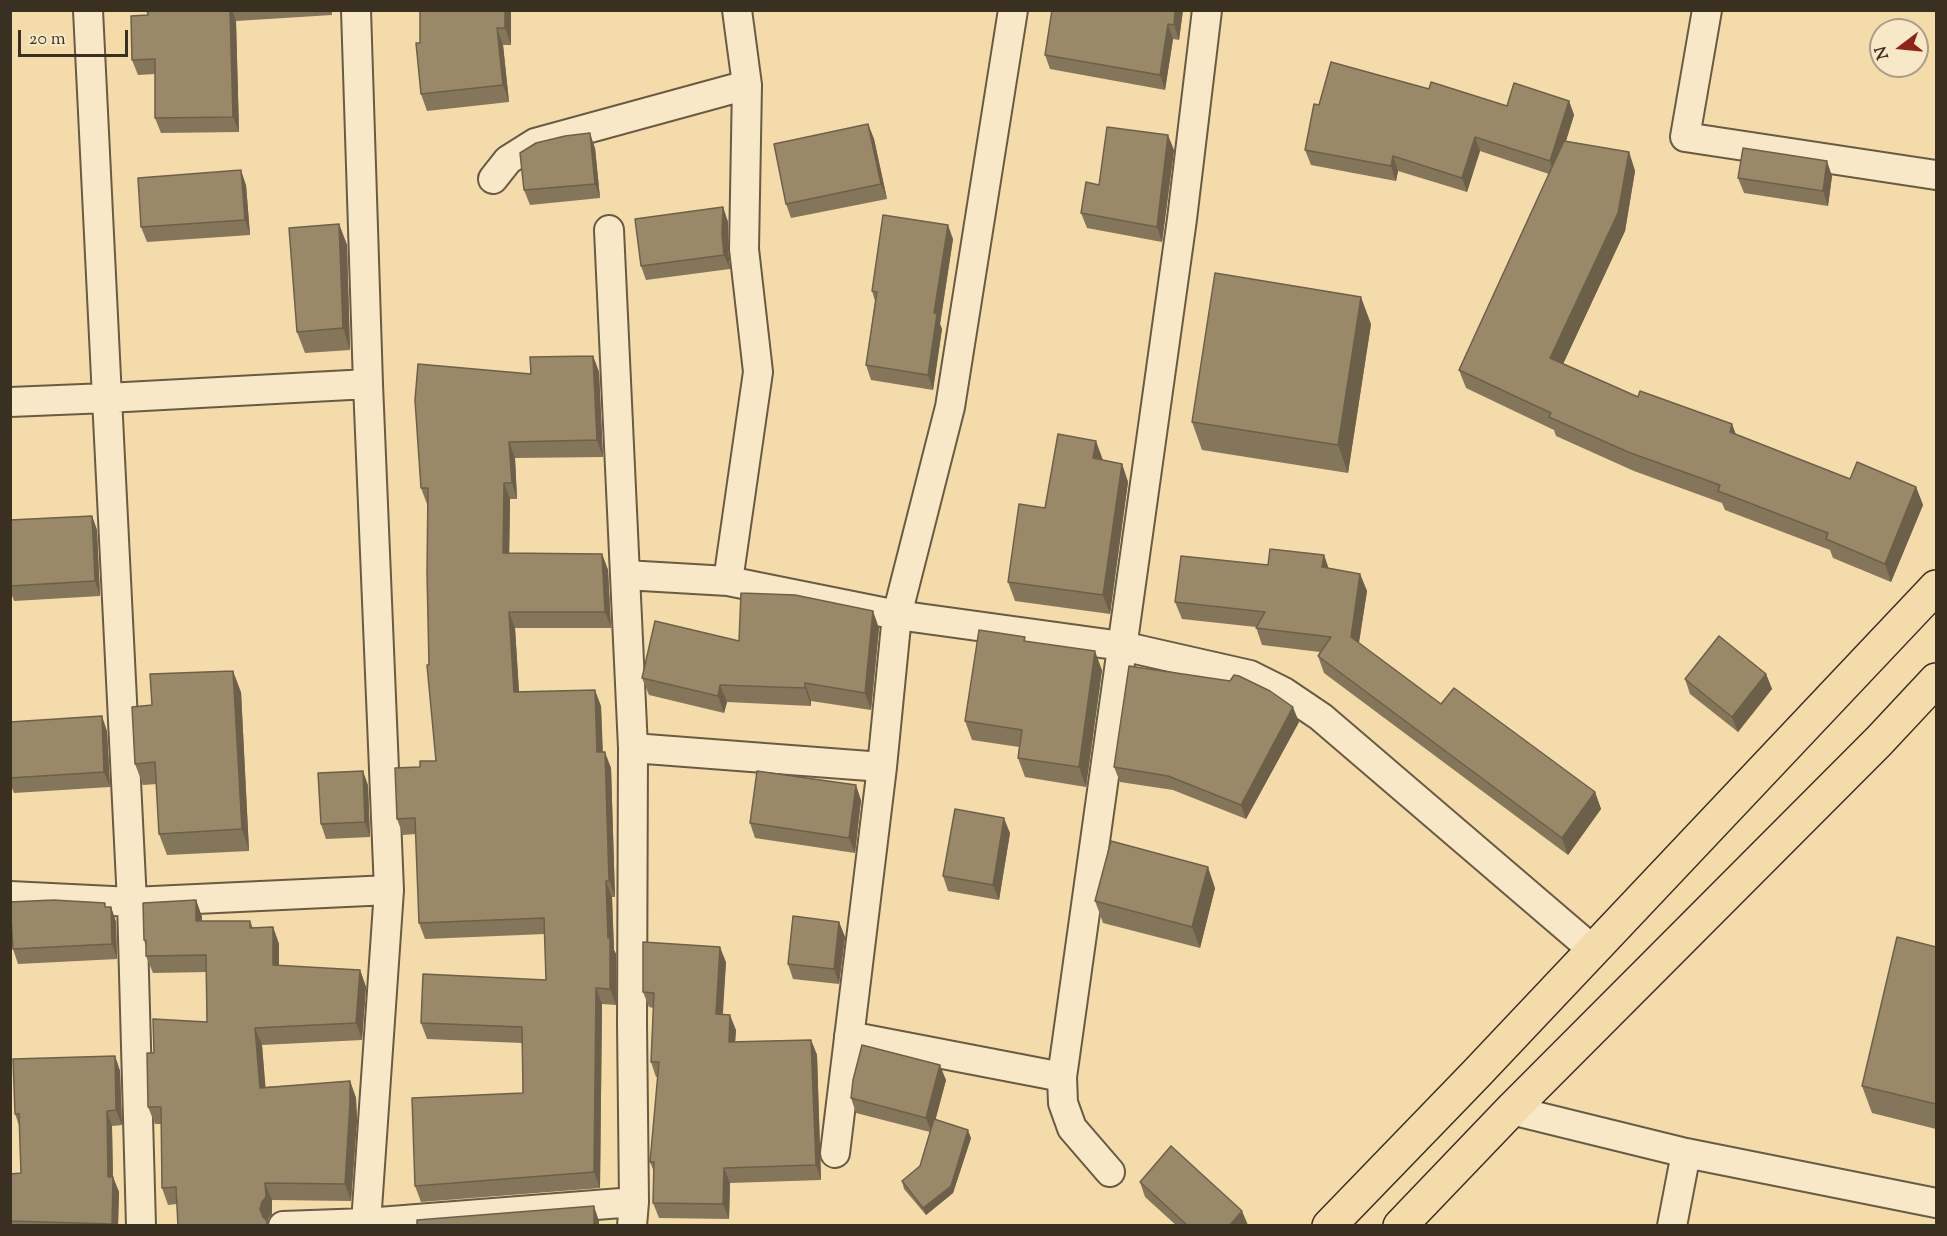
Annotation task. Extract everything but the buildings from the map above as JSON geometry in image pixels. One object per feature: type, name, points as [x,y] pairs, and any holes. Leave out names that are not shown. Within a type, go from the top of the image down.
[{"type":"highway","points":[[1329,1226],[1936,587]]},
{"type":"highway","points":[[1400,1226],[1511,1110],[1879,741],[1936,680]]},
{"type":"street","points":[[88,10],[132,902],[141,1226]]},
{"type":"street","points":[[356,10],[368,384],[389,890],[366,1222]]},
{"type":"street","points":[[728,581],[758,372],[744,249],[747,85],[737,10]]},
{"type":"street","points":[[835,1153],[882,766],[897,615],[950,407],[1012,10]]},
{"type":"street","points":[[1110,1172],[1072,1128],[1063,1103],[1062,1077],[1182,219],[1207,10]]},
{"type":"street","points":[[1707,10],[1685,137],[1936,175]]},
{"type":"street","points":[[493,179],[508,160],[535,143],[747,85]]},
{"type":"street","points":[[283,1226],[633,1214],[633,748],[609,230]]},
{"type":"street","points":[[10,402],[368,384]]},
{"type":"street","points":[[625,575],[728,581],[897,615],[1122,646],[1250,675],[1284,692],[1321,717],[1593,950]]},
{"type":"street","points":[[633,748],[882,766]]},
{"type":"street","points":[[10,896],[132,902],[389,890]]},
{"type":"street","points":[[849,1036],[1062,1077]]},
{"type":"street","points":[[1511,1110],[1686,1153],[1936,1203]]},
{"type":"street","points":[[1672,1226],[1686,1153]]}]
